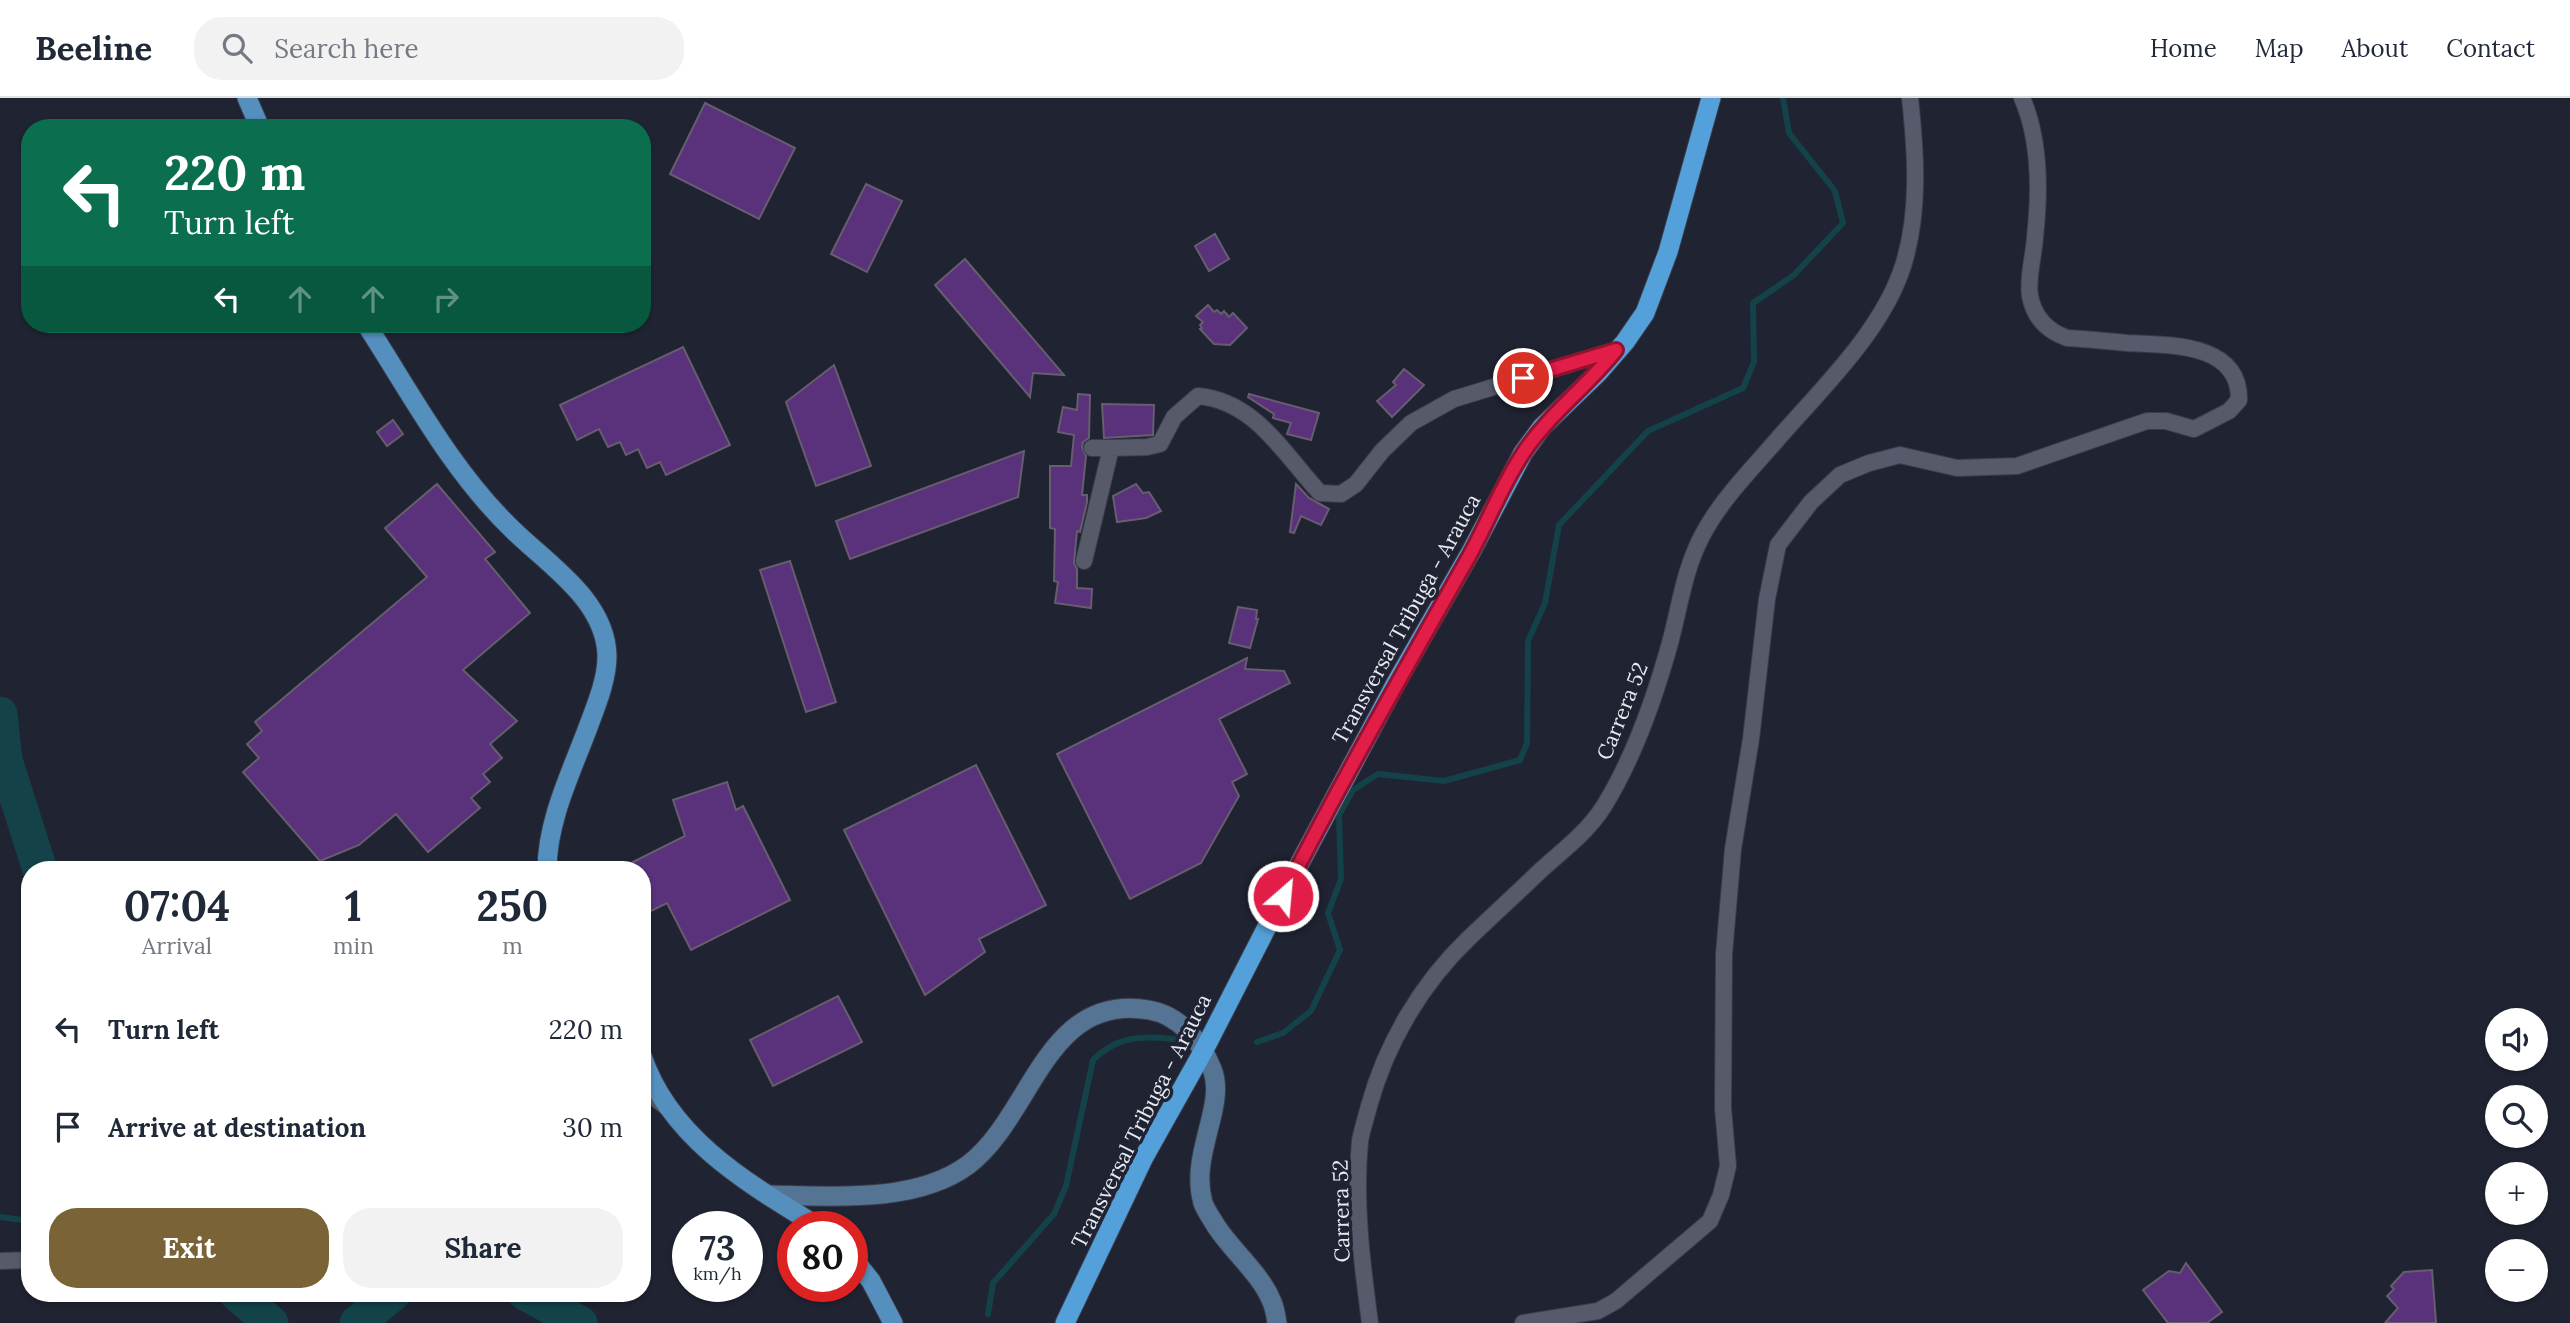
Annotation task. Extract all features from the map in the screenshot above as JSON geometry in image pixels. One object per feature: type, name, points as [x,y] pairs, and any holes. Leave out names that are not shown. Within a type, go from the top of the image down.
[{"type":"highway","name":"Transversal Tribuga - Arauca","points":[[1065,1323],[1144,1157],[1204,1049],[1396,683],[1472,550],[1523,453],[1542,427],[1598,373],[1625,342],[1645,313],[1668,252],[1711,98]]},
{"type":"main road","points":[[247,98],[256,119]]},
{"type":"main road","points":[[372,333],[458,468],[512,529],[573,586],[591,608],[603,636],[607,653],[606,670],[596,705],[555,816],[548,861]]},
{"type":"main road","points":[[768,1195],[852,1197],[900,1191],[948,1176],[968,1165],[999,1132],[1067,1032],[1088,1017],[1110,1009],[1134,1008],[1162,1014],[1185,1028],[1204,1049],[1214,1072],[1216,1093],[1202,1150],[1198,1180],[1204,1206],[1228,1244],[1259,1281],[1272,1302],[1277,1323]]},
{"type":"main road","points":[[651,1077],[658,1094],[696,1140],[731,1170],[794,1211]]},
{"type":"main road","points":[[868,1277],[893,1323]]},
{"type":"street","name":"Carrera 52","points":[[1370,1323],[1358,1204],[1361,1137],[1378,1074],[1429,981],[1466,941],[1579,839],[1603,807],[1628,758],[1655,691],[1684,576],[1703,534],[1739,483],[1845,362],[1884,308],[1903,266],[1916,202],[1915,139],[1910,98]]},
{"type":"street","points":[[1523,1323],[1598,1311],[1616,1301],[1710,1221],[1721,1195],[1728,1167],[1723,1108],[1724,954],[1733,849],[1751,739],[1767,599],[1777,545],[1811,502],[1840,475],[1869,463],[1900,455],[1957,467],[2017,466],[2147,421],[2166,421],[2194,429],[2229,411],[2238,400],[2239,386],[2232,371],[2203,351],[2167,344],[2067,338],[2045,326],[2035,311],[2029,293],[2037,226],[2036,149],[2022,98]]},
{"type":"street","points":[[1092,448],[1147,447],[1160,443],[1174,416],[1188,402],[1198,396],[1216,397],[1252,416],[1320,493],[1341,494],[1356,484],[1381,451],[1411,423],[1454,399],[1616,350]]},
{"type":"street","points":[[1084,561],[1111,448]]},
{"type":"street","points":[[651,1095],[670,1110]]},
{"type":"street","points":[[0,1261],[21,1260]]},
{"type":"building","points":[[705,103],[795,148],[759,219],[670,174]]},
{"type":"building","points":[[866,184],[902,201],[867,272],[831,254]]},
{"type":"building","points":[[1215,234],[1229,259],[1209,271],[1195,246]]},
{"type":"building","points":[[965,259],[1064,375],[1033,373],[1030,397],[935,285]]},
{"type":"building","points":[[1208,305],[1214,312],[1217,310],[1221,314],[1224,311],[1229,317],[1233,313],[1247,328],[1230,345],[1214,344],[1200,329],[1203,322],[1196,316]]},
{"type":"building","points":[[683,347],[730,445],[666,475],[660,462],[647,468],[638,449],[626,455],[620,442],[608,447],[599,429],[577,440],[560,405]]},
{"type":"building","points":[[834,365],[871,466],[816,486],[786,402]]},
{"type":"building","points":[[1404,369],[1424,385],[1392,417],[1377,401],[1396,385],[1393,382]]},
{"type":"building","points":[[1078,394],[1090,395],[1089,438],[1083,442],[1082,447],[1086,456],[1082,495],[1087,495],[1087,502],[1080,532],[1077,531],[1074,563],[1077,569],[1077,588],[1092,589],[1091,608],[1055,603],[1058,582],[1054,581],[1055,529],[1050,528],[1050,466],[1071,466],[1074,435],[1058,432],[1063,407],[1077,410]]},
{"type":"building","points":[[1249,394],[1319,413],[1311,440],[1287,434],[1291,423],[1273,418],[1274,414],[1248,397]]},
{"type":"building","points":[[1102,404],[1154,405],[1153,435],[1104,438]]},
{"type":"building","points":[[393,420],[403,434],[387,446],[377,432]]},
{"type":"building","points":[[1024,451],[1018,497],[850,559],[836,521]]},
{"type":"building","points":[[437,484],[495,552],[485,559],[530,613],[463,670],[517,721],[490,744],[502,758],[483,774],[490,782],[471,798],[480,808],[428,852],[396,814],[359,845],[320,861],[243,772],[259,758],[247,744],[262,731],[255,722],[427,577],[385,528]]},
{"type":"building","points":[[1136,484],[1143,493],[1149,492],[1161,511],[1146,518],[1117,522],[1113,496]]},
{"type":"building","points":[[1296,484],[1309,498],[1329,509],[1321,525],[1301,516],[1294,533],[1290,532]]},
{"type":"building","points":[[790,561],[836,702],[806,712],[760,570]]},
{"type":"building","points":[[1238,607],[1257,610],[1258,619],[1250,648],[1229,643]]},
{"type":"building","points":[[1247,658],[1245,669],[1284,671],[1290,683],[1219,719],[1247,774],[1232,782],[1239,796],[1201,863],[1130,899],[1057,754]]},
{"type":"building","points":[[976,765],[1046,905],[979,939],[985,952],[925,995],[844,830]]},
{"type":"building","points":[[727,782],[736,810],[743,806],[790,900],[691,950],[667,903],[651,911],[651,861],[635,861],[685,836],[673,800]]},
{"type":"building","points":[[838,996],[862,1042],[773,1086],[750,1040]]},
{"type":"building","points":[[2186,1263],[2222,1312],[2207,1323],[2168,1323],[2143,1290],[2169,1271],[2180,1273]]},
{"type":"building","points":[[2432,1270],[2436,1323],[2385,1323],[2398,1308],[2387,1296],[2394,1289],[2391,1286],[2404,1272]]},
{"type":"waterway","points":[[1257,1042],[1283,1033],[1311,1011],[1340,950],[1328,913],[1341,879],[1339,815],[1353,790],[1378,774],[1444,781],[1520,760],[1527,743],[1528,641],[1545,603],[1559,525],[1648,431],[1743,388],[1754,362],[1753,303],[1794,275],[1843,223],[1835,191],[1789,133],[1783,98]]},
{"type":"waterway","points":[[0,714],[5,760],[37,861]]},
{"type":"waterway","points":[[988,1314],[993,1283],[1054,1214],[1066,1186],[1093,1060],[1125,1040],[1148,1037],[1187,1041]]},
{"type":"waterway","points":[[0,1217],[21,1220]]},
{"type":"waterway","points":[[246,1302],[271,1323]]},
{"type":"waterway","points":[[357,1323],[383,1302]]},
{"type":"waterway","points":[[542,1302],[580,1323]]},
{"type":"route","points":[[1283,896],[1396,683],[1472,550],[1523,453],[1542,427],[1598,373],[1616,350],[1523,378]]}]
